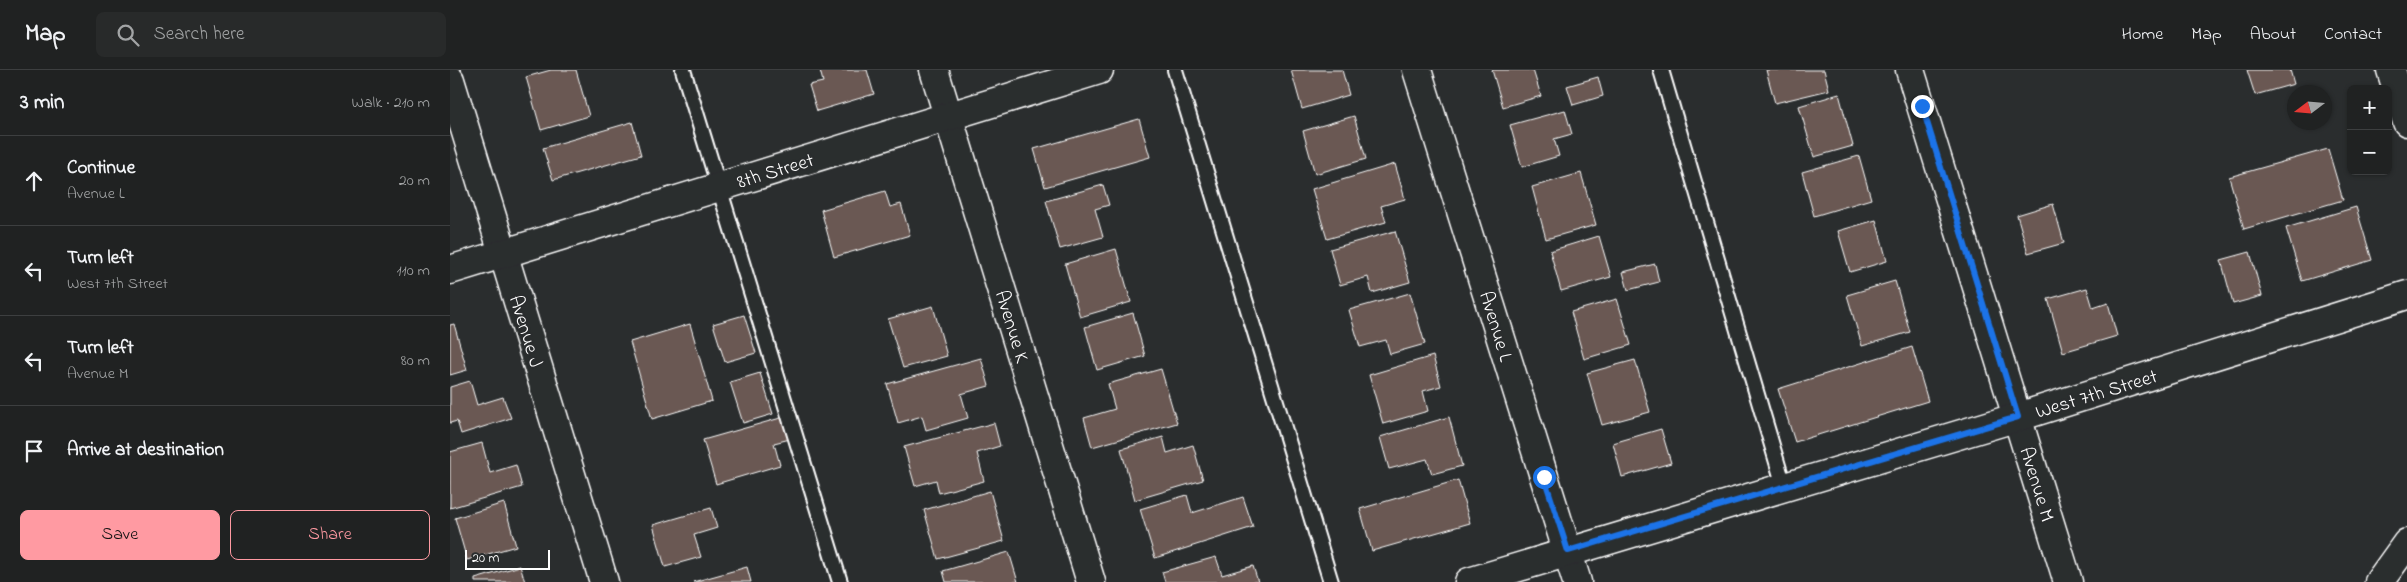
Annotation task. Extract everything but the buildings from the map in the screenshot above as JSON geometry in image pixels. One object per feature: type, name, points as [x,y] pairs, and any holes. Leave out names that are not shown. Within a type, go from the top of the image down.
[{"type":"street","name":"Avenue K","points":[[934,70],[1091,582]]},
{"type":"street","name":"8th Street","points":[[450,270],[1099,70]]},
{"type":"street","name":"Avenue L","points":[[1417,70],[1577,582]]},
{"type":"street","name":"Avenue M","points":[[1910,70],[2068,582]]},
{"type":"street","points":[[2391,70],[2407,122]]},
{"type":"street","name":"Avenue J","points":[[450,80],[604,582]]},
{"type":"street","name":"West 7th Street","points":[[1468,582],[2018,417],[2407,295]]},
{"type":"street","points":[[2379,582],[2407,543]]},
{"type":"lane","points":[[683,70],[840,582]]},
{"type":"lane","points":[[1175,70],[1331,582]]},
{"type":"lane","points":[[1661,70],[1784,486]]},
{"type":"route","points":[[1544,477],[1568,551],[2018,417],[1922,106]]}]
